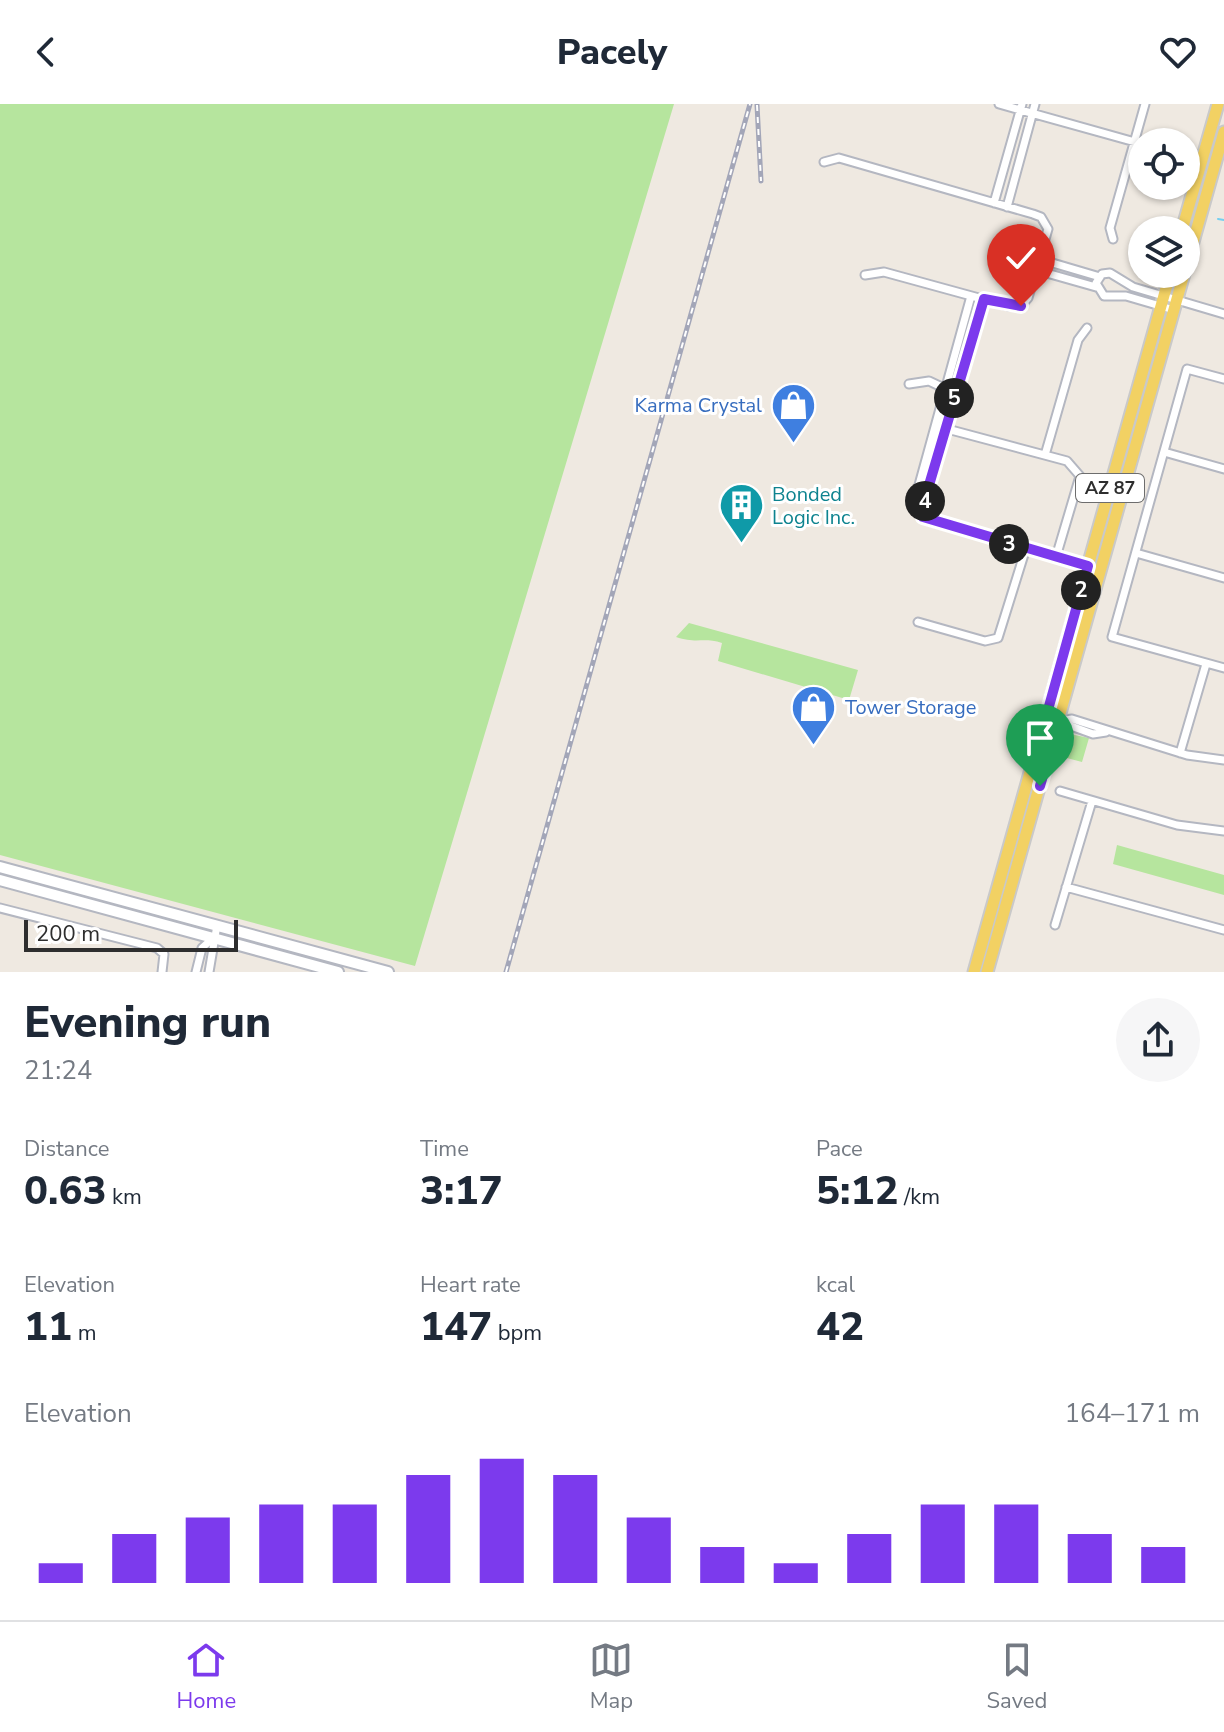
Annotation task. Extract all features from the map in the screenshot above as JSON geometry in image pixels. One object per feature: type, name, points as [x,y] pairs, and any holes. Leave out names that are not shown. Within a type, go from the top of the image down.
[{"type":"main road","points":[[1186,216],[1218,104]]},
{"type":"main road","points":[[1200,217],[1224,132]]},
{"type":"main road","name":"AZ 87","points":[[974,972],[1166,288]]},
{"type":"main road","name":"AZ 87","points":[[987,972],[1180,288]]},
{"type":"main road","points":[[0,867],[388,972]]},
{"type":"main road","points":[[0,880],[338,972]]},
{"type":"main road","points":[[986,929],[999,933]]},
{"type":"street","points":[[999,104],[1021,107],[1128,140]]},
{"type":"street","points":[[1007,207],[1035,104]]},
{"type":"street","points":[[1139,128],[1145,104]]},
{"type":"street","points":[[994,203],[1021,107]]},
{"type":"street","points":[[824,162],[839,158],[1041,217],[1048,229],[1028,298],[1021,306],[884,272],[865,275]]},
{"type":"street","points":[[1113,239],[1110,228],[1128,166]]},
{"type":"street","points":[[1039,259],[1100,277],[1113,274],[1162,302]]},
{"type":"street","points":[[1036,270],[1096,287],[1104,296],[1126,296],[1224,314]]},
{"type":"street","points":[[1096,287],[1100,277]]},
{"type":"street","points":[[941,427],[945,388],[971,296]]},
{"type":"street","points":[[984,299],[957,390],[914,503],[923,517],[1088,566]]},
{"type":"street","points":[[1045,455],[1078,340],[1087,328]]},
{"type":"street","points":[[1224,379],[1187,369],[1112,637],[1224,668]]},
{"type":"street","points":[[909,384],[929,381],[957,390]]},
{"type":"street","points":[[941,427],[1072,464],[1080,476],[1056,557]]},
{"type":"street","points":[[1164,452],[1224,469]]},
{"type":"street","points":[[918,622],[985,641],[994,640],[1001,634],[1026,548]]},
{"type":"street","points":[[1136,553],[1224,578]]},
{"type":"street","points":[[1180,753],[1206,664]]},
{"type":"street","points":[[1046,717],[1093,734],[1106,732],[1180,753],[1224,760]]},
{"type":"street","points":[[1060,791],[1177,825],[1224,831]]},
{"type":"street","points":[[1055,925],[1092,801]]},
{"type":"street","points":[[1066,887],[1224,930]]},
{"type":"street","points":[[0,908],[157,948],[164,954],[162,972]]},
{"type":"street","points":[[209,972],[215,952],[213,938],[217,925]]},
{"type":"street","points":[[196,972],[202,948],[213,938]]},
{"type":"green space","points":[[0,104],[674,104],[415,966],[0,855]]},
{"type":"green space","points":[[689,623],[858,670],[849,700],[718,661],[722,643],[676,637]]},
{"type":"green space","points":[[1070,734],[1089,738],[1082,762],[1063,757],[1065,737]]},
{"type":"green space","points":[[1117,845],[1224,875],[1224,895],[1113,864]]},
{"type":"waterway","points":[[1218,219],[1224,220]]},
{"type":"railway","points":[[506,972],[750,104]]},
{"type":"railway","points":[[757,105],[761,181]]},
{"type":"place","name":"Karma Crystal","points":[[793,444]]},
{"type":"place","name":"Bonded Logic Inc.","points":[[741,545]]},
{"type":"place","name":"Tower Storage","points":[[814,746]]},
{"type":"route","points":[[1021,306],[1008,306],[984,299],[924,502],[923,517],[1088,566],[1046,717],[1059,721],[1040,786]]}]
